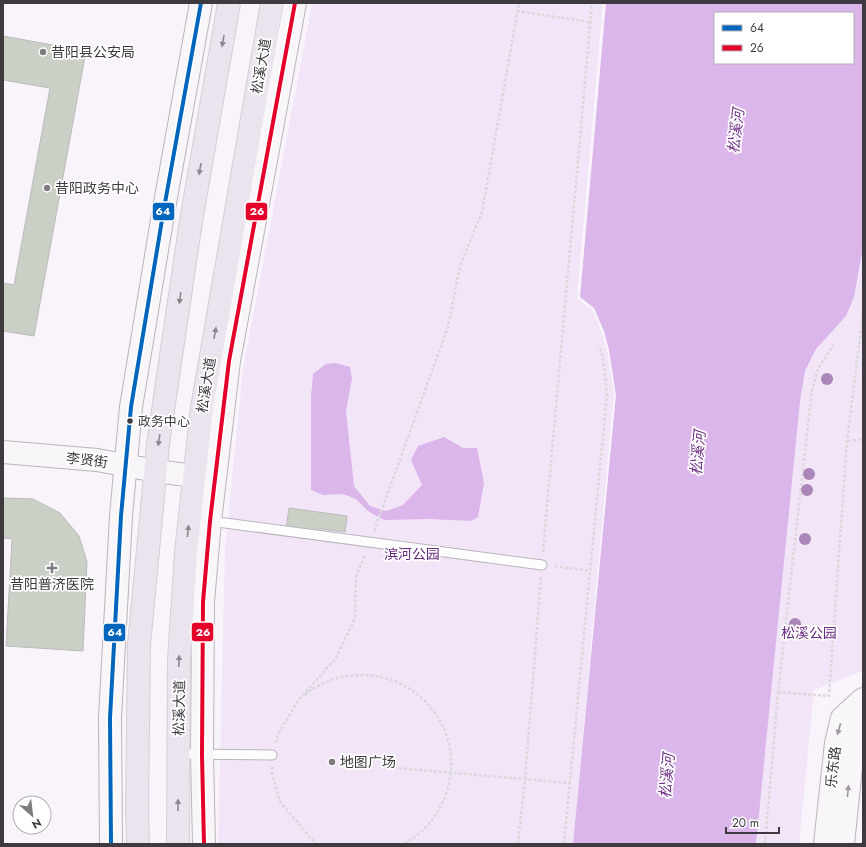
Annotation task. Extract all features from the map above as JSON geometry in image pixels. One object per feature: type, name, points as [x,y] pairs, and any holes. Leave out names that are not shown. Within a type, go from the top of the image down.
[{"type":"highway","points":[[138,844],[139,645],[158,444],[190,229],[229,3]]},
{"type":"highway","name":"松溪大道","points":[[178,844],[180,652],[186,552],[194,476],[202,408],[272,3]]},
{"type":"main road","points":[[111,844],[110,718],[119,540],[131,407],[163,214],[201,3]]},
{"type":"main road","points":[[204,844],[202,755],[203,602],[210,521],[229,361],[295,3]]},
{"type":"main road","name":"李贤街","points":[[3,452],[97,460],[194,476]]},
{"type":"main road","name":"乐东路","points":[[825,844],[836,743],[840,724],[842,718],[863,699]]},
{"type":"main road","name":"乐东路","points":[[843,844],[853,748],[858,725],[863,721]]},
{"type":"lane","points":[[210,521],[542,565]]},
{"type":"lane","points":[[178,754],[272,755]]},
{"type":"path","points":[[316,844],[280,802],[272,773],[272,755],[278,734],[298,701],[336,658],[355,618],[356,577],[448,327],[460,266],[482,212],[519,3]]},
{"type":"path","points":[[518,844],[525,779],[542,565],[592,3]]},
{"type":"path","points":[[517,11],[590,22]]},
{"type":"path","points":[[778,692],[829,696],[847,441],[863,314]]},
{"type":"path","points":[[765,844],[778,692],[812,390],[818,369],[833,345]]},
{"type":"path","points":[[564,844],[607,394],[604,365],[600,347]]},
{"type":"path","points":[[847,441],[863,439]]},
{"type":"path","points":[[542,565],[590,571]]},
{"type":"path","points":[[298,701],[309,691],[336,678],[350,675],[365,675],[380,677],[408,687],[420,696],[439,718],[449,746],[451,761],[448,790],[435,817],[414,838],[404,844]]},
{"type":"path","points":[[384,767],[570,783]]},
{"type":"green space","name":"滨河公园","points":[[312,3],[603,3],[577,298],[592,309],[602,333],[607,350],[614,391],[573,844],[218,844],[225,549],[243,369]]},
{"type":"green space","name":"松溪公园","points":[[863,40],[863,671],[814,690],[799,844],[736,844],[774,402]]},
{"type":"water","name":"松溪河","points":[[606,3],[863,3],[863,247],[854,297],[846,316],[816,349],[805,371],[800,401],[756,844],[573,844],[616,395],[609,350],[604,331],[594,308],[580,297]]},
{"type":"water","points":[[335,363],[350,367],[352,379],[346,411],[354,486],[370,506],[386,511],[403,505],[422,485],[411,460],[418,446],[444,437],[463,448],[477,448],[484,483],[478,517],[471,521],[429,519],[384,520],[368,511],[356,499],[343,494],[323,495],[311,490],[311,397],[313,374],[326,364]]},
{"type":"building","name":"昔阳政务中心","points":[[3,36],[86,51],[34,336],[3,331],[3,283],[14,285],[50,88],[3,80]]},
{"type":"building","name":"昔阳普济医院","points":[[3,498],[33,499],[60,513],[79,536],[87,562],[83,651],[6,646],[12,539],[3,538]]},
{"type":"building","points":[[289,508],[347,516],[345,532],[321,529],[321,533],[286,529]]},
{"type":"transit line","name":"64","points":[[111,844],[110,718],[121,516],[131,407],[163,214],[201,3]]},
{"type":"transit line","name":"26","points":[[204,844],[202,755],[203,602],[210,521],[229,361],[295,3]]},
{"type":"place","name":"昔阳县公安局","points":[[43,52]]},
{"type":"place","name":"昔阳政务中心","points":[[47,188]]},
{"type":"place","name":"政务中心","points":[[130,421]]},
{"type":"place","name":"昔阳普济医院","points":[[52,568]]},
{"type":"place","name":"地图广场","points":[[332,762]]}]
